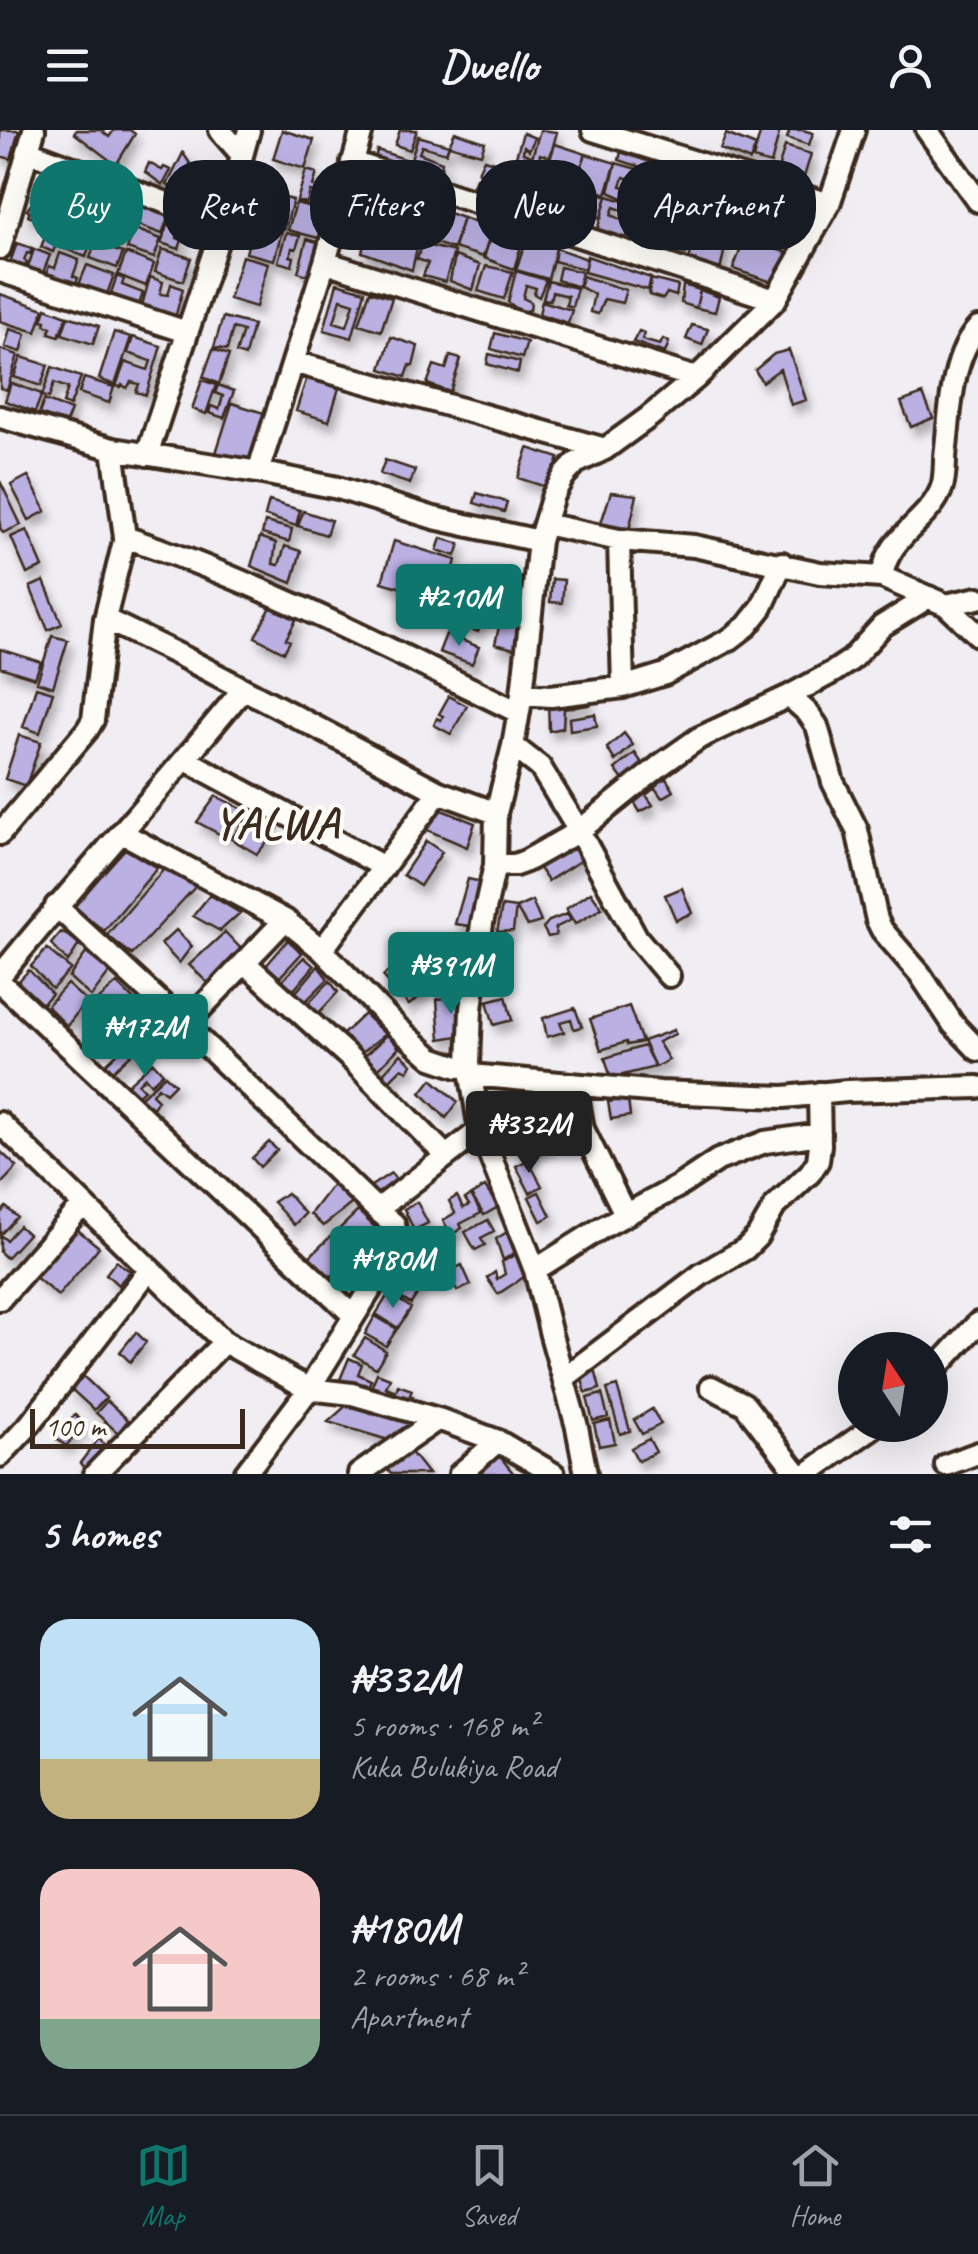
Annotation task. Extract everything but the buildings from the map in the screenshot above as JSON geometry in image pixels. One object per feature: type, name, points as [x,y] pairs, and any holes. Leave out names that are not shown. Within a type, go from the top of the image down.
[{"type":"street","points":[[220,130],[241,154]]},
{"type":"street","points":[[239,160],[249,130]]},
{"type":"street","points":[[353,160],[362,130]]},
{"type":"street","points":[[592,130],[636,136],[829,204]]},
{"type":"street","points":[[586,1474],[578,1427],[536,1270],[480,1130],[470,1070],[471,1009],[482,923],[496,865],[496,814],[520,703],[541,533],[554,495],[576,463],[605,450],[649,418],[775,300],[829,204],[854,130]]},
{"type":"street","points":[[927,130],[978,202]]},
{"type":"street","points":[[0,248],[31,140],[163,198]]},
{"type":"street","points":[[456,196],[775,300]]},
{"type":"street","points":[[147,454],[214,250]]},
{"type":"street","points":[[258,472],[328,250]]},
{"type":"street","points":[[325,262],[696,378]]},
{"type":"street","points":[[0,271],[187,332]]},
{"type":"street","points":[[882,577],[884,562],[892,549],[937,498],[944,484],[962,350],[978,328]]},
{"type":"street","points":[[293,362],[605,450]]},
{"type":"street","points":[[0,416],[113,449],[338,488],[434,518],[541,533],[694,546],[820,573],[882,577],[938,601],[978,635]]},
{"type":"street","points":[[0,834],[93,720],[104,619],[125,538],[113,449]]},
{"type":"street","points":[[125,538],[226,574],[520,703],[623,687],[666,674],[747,626],[762,607],[782,563]]},
{"type":"street","points":[[618,540],[623,687]]},
{"type":"street","points":[[496,865],[526,862],[579,831],[699,738],[789,696],[851,660],[882,626],[938,601],[978,598]]},
{"type":"street","points":[[104,619],[438,792],[496,814]]},
{"type":"street","points":[[243,688],[186,760],[56,906],[0,979],[353,1316]]},
{"type":"street","points":[[789,696],[817,726],[833,782],[857,830],[882,930],[920,974],[952,1024],[978,1050]]},
{"type":"street","points":[[512,746],[540,767],[637,938],[669,976]]},
{"type":"street","points":[[186,760],[384,867]]},
{"type":"street","points":[[322,950],[438,792]]},
{"type":"street","points":[[122,833],[286,920],[432,1058],[470,1070],[575,1085],[748,1096],[978,1087]]},
{"type":"street","points":[[56,906],[394,1224],[398,1240],[393,1254],[309,1389],[252,1470]]},
{"type":"street","points":[[185,1024],[286,920]]},
{"type":"street","points":[[245,963],[349,1057],[445,1155]]},
{"type":"street","points":[[575,1085],[584,1129],[625,1214]]},
{"type":"street","points":[[564,1378],[757,1237],[774,1206],[818,1161],[818,1094]]},
{"type":"street","points":[[0,1123],[224,1342],[309,1389],[352,1394],[438,1419],[498,1441],[554,1474]]},
{"type":"street","points":[[377,1210],[480,1130]]},
{"type":"street","points":[[536,1270],[718,1160],[765,1142],[820,1134]]},
{"type":"street","points":[[5,1284],[82,1205]]},
{"type":"street","points":[[0,1456],[30,1424],[149,1270]]},
{"type":"street","points":[[948,1356],[978,1324]]},
{"type":"street","points":[[95,1474],[224,1342]]},
{"type":"street","points":[[712,1387],[744,1404],[798,1474]]},
{"type":"street","points":[[360,1474],[438,1419]]},
{"type":"street","points":[[460,1474],[498,1441]]},
{"type":"street","points":[[807,1474],[852,1442]]},
{"type":"street","points":[[946,1465],[978,1453]]},
{"type":"district","name":"YALWA","points":[[277,823]]}]
